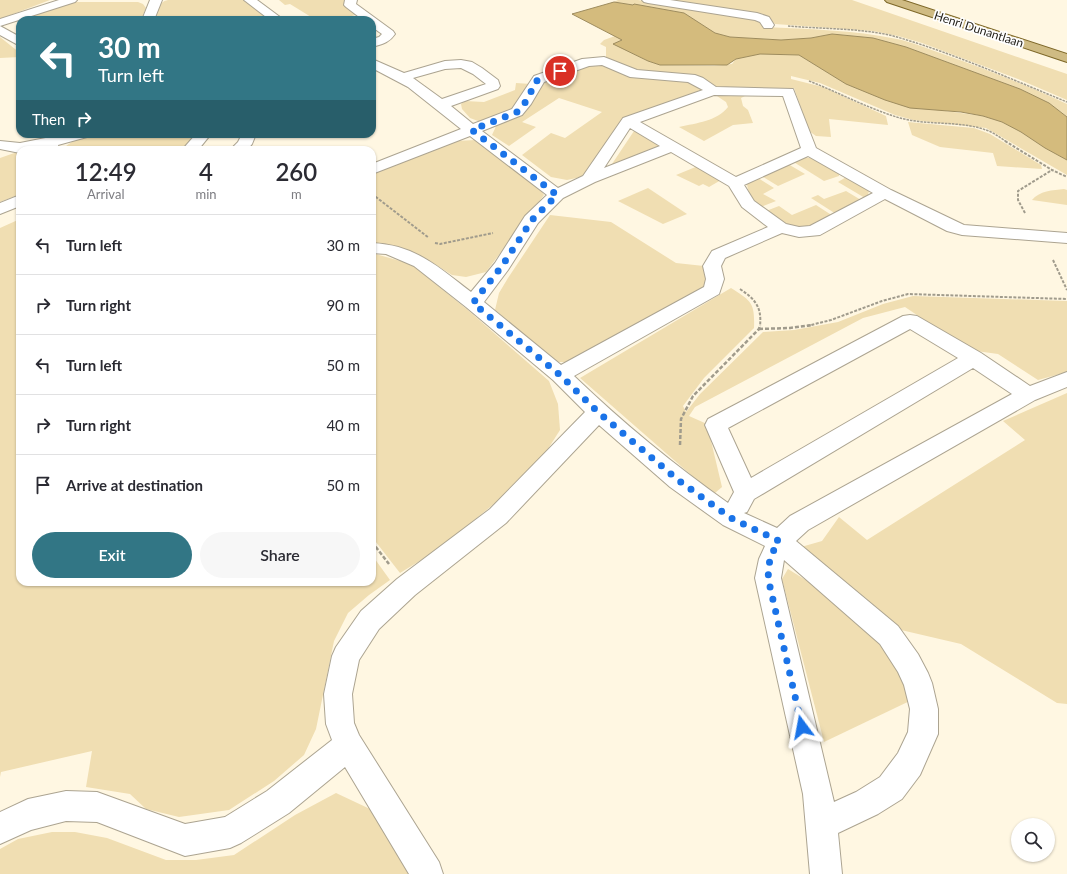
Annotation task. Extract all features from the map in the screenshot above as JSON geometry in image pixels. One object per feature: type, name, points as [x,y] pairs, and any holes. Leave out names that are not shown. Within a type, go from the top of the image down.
[{"type":"main road","name":"Henri Dunantlaan","points":[[891,0],[1067,58]]},
{"type":"main road","name":"Henri Dunantlaan","points":[[921,0],[1067,47]]},
{"type":"street","points":[[21,16],[70,0]]},
{"type":"street","points":[[150,16],[156,0]]},
{"type":"street","points":[[250,0],[272,16]]},
{"type":"street","points":[[351,0],[350,5],[365,16]]},
{"type":"street","points":[[648,0],[757,17],[765,20],[768,24]]},
{"type":"street","points":[[0,23],[16,18]]},
{"type":"street","points":[[376,24],[389,34],[383,40],[376,42]]},
{"type":"street","points":[[0,30],[16,40]]},
{"type":"street","points":[[376,167],[517,112],[528,99],[534,85],[539,79],[587,62],[604,62],[628,72],[640,75],[690,78],[698,81],[713,91]]},
{"type":"street","points":[[376,64],[389,69],[403,77],[442,104],[472,130],[557,195]]},
{"type":"street","points":[[403,77],[448,65],[461,64],[467,65],[493,83],[492,86],[487,89],[442,104]]},
{"type":"street","points":[[589,179],[628,121],[713,91],[788,92],[809,150],[885,193],[962,230],[1067,238]]},
{"type":"street","points":[[628,121],[735,183],[748,204],[780,228],[799,232],[814,231],[885,193]]},
{"type":"street","points":[[51,146],[72,138]]},
{"type":"street","points":[[194,146],[200,138]]},
{"type":"street","points":[[0,144],[16,147]]},
{"type":"street","points":[[473,303],[502,266],[532,220],[557,195],[589,179],[671,147]]},
{"type":"street","points":[[735,183],[809,150]]},
{"type":"street","points":[[0,209],[16,202]]},
{"type":"street","points":[[560,375],[712,290],[715,279],[712,266],[718,255],[780,228]]},
{"type":"street","points":[[376,248],[390,250],[420,262],[473,303],[560,375],[598,412],[678,480],[731,518],[779,541],[889,635],[908,663],[918,683],[924,709],[923,734],[909,764],[891,788],[867,803],[822,824]]},
{"type":"street","points":[[746,492],[716,425],[910,321],[974,358],[1028,395]]},
{"type":"street","points":[[731,518],[746,492],[974,358]]},
{"type":"street","points":[[826,874],[818,794],[768,578],[770,557],[779,541],[800,523],[1028,395],[1067,379]]},
{"type":"street","points":[[427,874],[349,745],[340,724],[338,694],[346,656],[370,620],[406,587],[498,516],[598,412]]},
{"type":"street","points":[[0,828],[28,814],[66,806],[97,807],[185,840],[230,832],[278,802],[349,745]]},
{"type":"path","points":[[768,24],[826,28],[896,37],[972,63],[1038,88],[1067,102]]},
{"type":"path","points":[[803,80],[830,89],[884,113],[900,118],[916,122],[964,126],[985,130],[1067,177]]},
{"type":"path","points":[[376,197],[434,242],[440,244],[501,231],[532,220]]},
{"type":"path","points":[[678,480],[681,419],[693,396],[722,364],[759,329],[761,316],[758,305],[749,295],[728,282],[715,279]]},
{"type":"shaded area","points":[[0,0],[50,0],[0,19]]},
{"type":"shaded area","points":[[245,0],[266,16],[154,16],[160,5],[165,1]]},
{"type":"shaded area","points":[[279,0],[346,0],[359,14],[352,16],[310,16],[290,4],[285,5]]},
{"type":"shaded area","points":[[618,0],[638,0],[761,21],[764,27],[847,32],[903,40],[990,71],[1067,104],[1067,117],[1049,103],[1020,89],[906,47],[873,38],[832,34],[811,38],[781,40],[730,37],[715,33],[684,13],[614,2]]},
{"type":"shaded area","points":[[664,0],[852,0],[1067,74],[1067,100],[1018,79],[922,43],[898,36],[873,31],[775,24],[770,20]]},
{"type":"shaded area","points":[[71,2],[138,2],[143,4],[146,8],[143,16],[32,16]]},
{"type":"shaded area","points":[[614,2],[684,13],[715,33],[730,37],[781,40],[811,38],[832,34],[873,38],[906,47],[1020,89],[1049,103],[1067,117],[1067,160],[1002,122],[983,116],[961,112],[910,108],[885,100],[846,84],[799,55],[760,54],[736,59],[727,65],[660,65],[648,61],[613,44],[622,40],[572,14]]},
{"type":"shaded area","points":[[615,36],[623,40],[614,44],[648,61],[660,65],[714,66],[732,64],[736,59],[760,54],[799,55],[846,84],[861,90],[938,110],[983,116],[1002,122],[1067,160],[1067,175],[986,128],[913,120],[895,115],[820,83],[791,76],[791,79],[823,87],[886,116],[888,125],[829,119],[831,137],[816,136],[809,131],[794,88],[723,88],[646,75],[606,59],[606,47],[600,44],[604,40]]},
{"type":"shaded area","points":[[0,37],[16,50],[16,57],[0,58]]},
{"type":"shaded area","points":[[597,64],[634,77],[689,81],[703,88],[697,92],[621,122],[589,170],[581,177],[567,180],[551,177],[522,155],[551,133],[565,138],[602,112],[559,98],[522,122],[536,127],[509,146],[492,135],[497,124],[519,116],[546,80]]},
{"type":"shaded area","points":[[516,83],[531,84],[517,107],[487,121],[478,121],[470,118],[462,109],[461,104],[465,101],[484,102],[515,90]]},
{"type":"shaded area","points":[[747,95],[741,98],[743,106],[748,110],[753,123],[733,125],[704,141],[679,127],[706,121],[723,112],[728,107],[726,102],[717,96]]},
{"type":"shaded area","points":[[908,122],[974,128],[990,134],[1041,165],[1042,169],[997,166],[993,153],[940,147],[912,135]]},
{"type":"shaded area","points":[[634,131],[658,144],[658,148],[610,167]]},
{"type":"shaded area","points":[[81,138],[193,138],[188,146],[66,146]]},
{"type":"shaded area","points":[[476,140],[539,188],[544,195],[486,272],[466,277],[452,275],[433,263],[410,253],[391,246],[376,244],[376,171],[455,141]]},
{"type":"shaded area","points":[[16,152],[16,196],[0,202],[0,158]]},
{"type":"shaded area","points":[[802,158],[813,158],[839,172],[839,176],[824,181],[792,161]]},
{"type":"shaded area","points":[[788,164],[805,174],[778,186],[760,175]]},
{"type":"shaded area","points":[[698,166],[721,180],[709,187],[703,184],[699,186],[676,175]]},
{"type":"shaded area","points":[[848,176],[864,185],[869,191],[865,198],[838,182]]},
{"type":"shaded area","points":[[758,178],[774,188],[763,194],[776,201],[761,207],[753,199],[748,191],[747,184]]},
{"type":"shaded area","points":[[648,188],[687,214],[663,224],[618,201]]},
{"type":"shaded area","points":[[1064,189],[1067,190],[1067,205],[1032,200],[1042,193]]},
{"type":"shaded area","points":[[846,191],[861,200],[836,214],[811,198],[818,195],[824,199]]},
{"type":"shaded area","points":[[816,205],[833,216],[822,222],[805,227],[792,226],[766,211],[779,206],[792,215]]},
{"type":"shaded area","points":[[550,215],[611,222],[676,263],[704,266],[708,279],[704,287],[574,362],[557,362],[495,310],[499,293]]},
{"type":"shaded area","points":[[16,221],[16,586],[376,586],[376,561],[390,580],[348,613],[334,641],[316,729],[304,755],[274,781],[229,810],[179,817],[146,809],[130,794],[86,787],[92,751],[1,772],[0,777],[0,228]]},
{"type":"shaded area","points":[[376,254],[411,264],[469,311],[549,381],[558,404],[560,430],[541,460],[501,498],[439,549],[400,573],[376,542]]},
{"type":"shaded area","points":[[731,288],[750,303],[754,313],[754,328],[704,378],[683,406],[686,412],[700,394],[763,332],[794,330],[838,322],[883,304],[913,296],[1067,301],[1067,372],[1038,380],[998,354],[969,350],[905,307],[863,318],[695,407],[689,416],[707,424],[722,487],[715,493],[706,488],[580,378]]},
{"type":"shaded area","points":[[1067,393],[1067,704],[1057,703],[961,644],[901,630],[868,600],[801,547],[822,541],[839,517],[867,540],[1025,440],[1003,421]]},
{"type":"shaded area","points":[[788,569],[838,600],[884,640],[916,698],[824,742],[782,579]]},
{"type":"shaded area","points":[[336,793],[370,809],[411,874],[0,874],[0,849],[18,839],[52,832],[75,832],[107,838],[166,860],[196,860],[234,855],[295,815]]},
{"type":"route","points":[[560,71],[547,75],[535,82],[528,99],[517,112],[472,130],[557,195],[532,220],[502,266],[473,303],[560,375],[598,412],[678,480],[731,518],[779,541],[770,557],[768,578],[802,727]]}]
